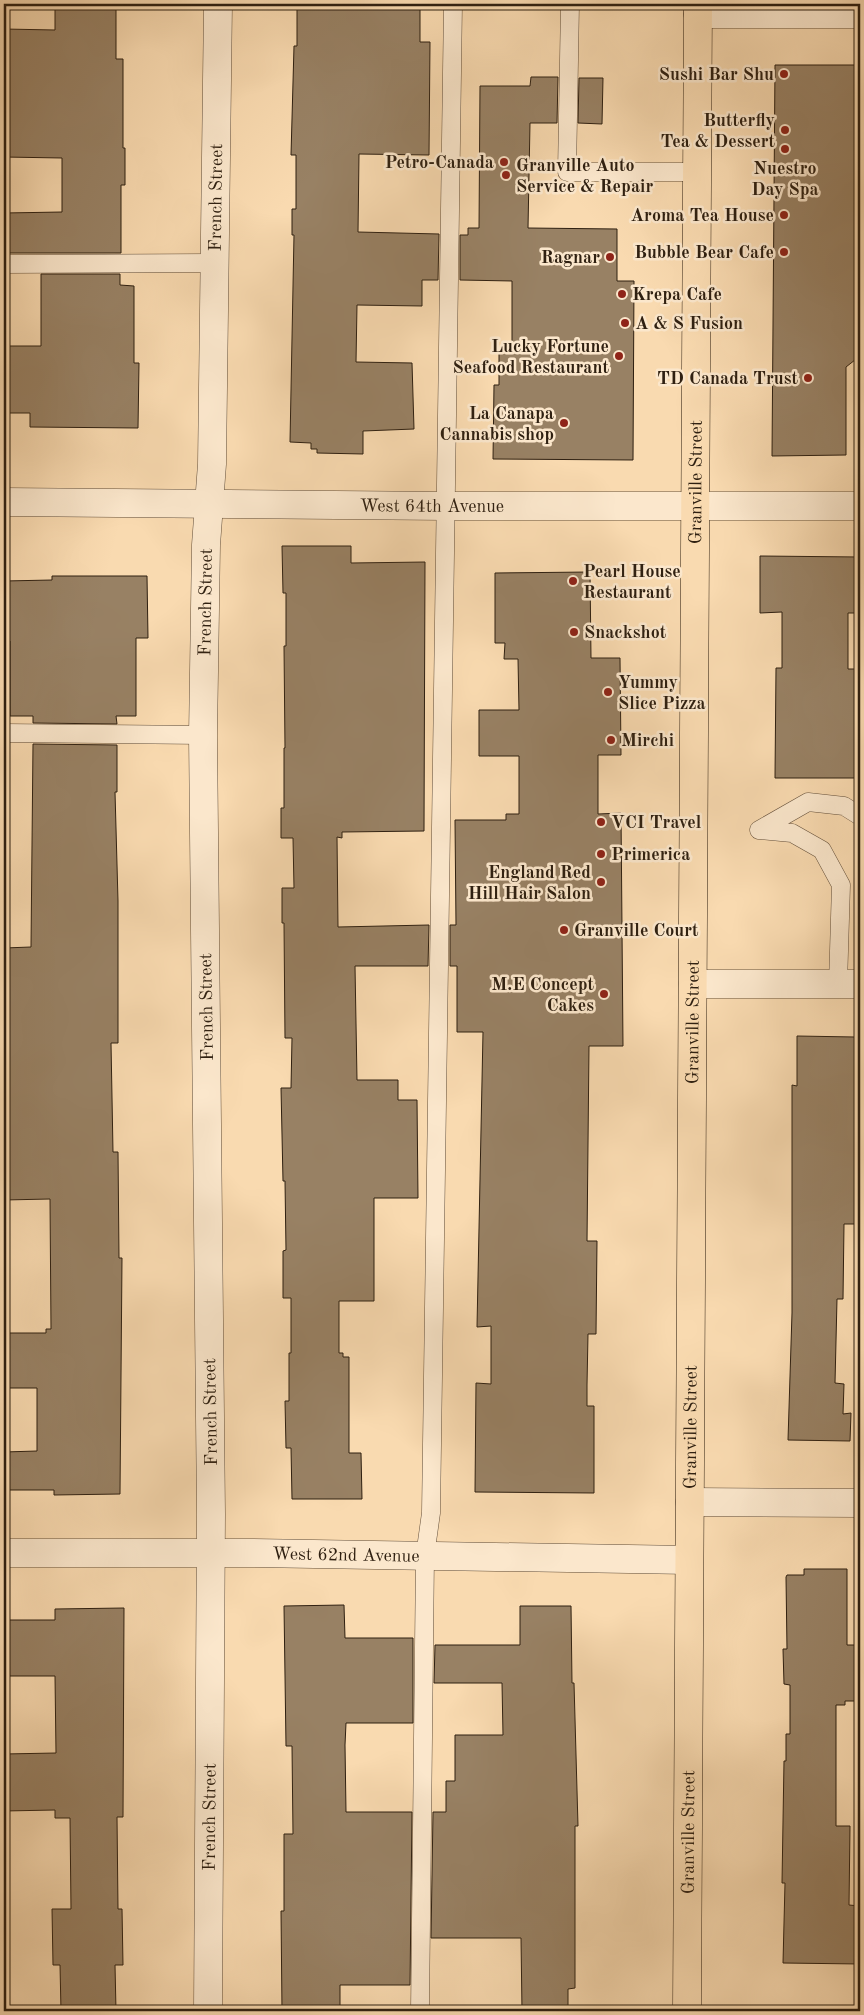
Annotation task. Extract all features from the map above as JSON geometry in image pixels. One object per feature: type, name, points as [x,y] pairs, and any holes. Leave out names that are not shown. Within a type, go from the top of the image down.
[{"type":"highway","name":"Granville Street","points":[[687,2011],[698,9]]},
{"type":"street","name":"French Street","points":[[208,2011],[211,1552],[203,734],[206,545],[212,464],[218,4]]},
{"type":"street","points":[[698,9],[860,14]]},
{"type":"street","name":"West 64th Avenue","points":[[4,502],[446,506],[860,506]]},
{"type":"street","points":[[693,984],[849,984]]},
{"type":"street","points":[[690,1502],[860,1503]]},
{"type":"street","name":"West 62nd Avenue","points":[[4,1553],[211,1552],[690,1560]]},
{"type":"lane","points":[[420,2011],[425,1556],[431,1513],[453,4]]},
{"type":"lane","points":[[570,4],[567,172],[696,172]]},
{"type":"lane","points":[[4,264],[214,263]]},
{"type":"lane","points":[[4,733],[203,734]]},
{"type":"lane","points":[[849,984],[841,885],[822,850],[792,833],[759,830],[808,802],[844,806],[860,816]]},
{"type":"building","points":[[55,4],[116,4],[116,59],[123,59],[123,148],[125,148],[125,185],[121,185],[121,253],[4,253],[4,213],[62,212],[62,158],[4,157],[4,29],[55,30]]},
{"type":"building","points":[[297,4],[420,4],[420,42],[430,42],[429,155],[359,154],[358,232],[439,234],[438,280],[422,280],[422,306],[357,305],[356,362],[412,363],[414,429],[363,431],[363,454],[317,453],[317,449],[311,449],[311,443],[290,442],[294,235],[292,235],[292,209],[296,209],[296,155],[291,155],[294,46],[297,46]]},
{"type":"building","points":[[775,65],[860,65],[860,356],[846,367],[846,455],[772,456]]},
{"type":"building","points":[[531,77],[558,77],[557,123],[530,123],[528,228],[617,229],[617,281],[634,281],[633,460],[493,459],[494,385],[499,385],[499,349],[512,349],[512,281],[460,280],[460,235],[468,235],[468,228],[479,228],[480,86],[530,86]]},
{"type":"building","points":[[579,78],[603,78],[602,124],[578,123]]},
{"type":"building","points":[[41,274],[120,274],[120,285],[134,286],[134,363],[139,363],[138,428],[30,427],[30,413],[4,413],[4,346],[41,346]]},
{"type":"building","points":[[282,546],[351,546],[351,563],[425,562],[424,831],[342,832],[342,838],[337,837],[338,927],[429,925],[428,966],[355,966],[357,1080],[398,1080],[398,1100],[417,1100],[418,1198],[374,1198],[374,1301],[339,1301],[339,1353],[343,1353],[343,1357],[349,1357],[349,1453],[361,1453],[362,1499],[292,1499],[291,1448],[286,1448],[285,1401],[289,1401],[291,1298],[283,1298],[283,1251],[286,1250],[281,1088],[291,1088],[292,1038],[285,1038],[282,888],[294,888],[293,838],[281,838],[281,808],[284,808],[284,646],[286,646],[286,593],[283,593]]},
{"type":"building","points":[[760,556],[860,557],[860,613],[848,613],[848,669],[859,669],[860,778],[775,778],[776,668],[782,668],[782,612],[760,613]]},
{"type":"building","points":[[590,572],[591,658],[620,658],[621,755],[598,755],[598,814],[621,813],[623,1046],[589,1046],[587,1241],[597,1241],[596,1334],[588,1334],[587,1406],[594,1406],[594,1493],[475,1492],[476,1383],[491,1384],[491,1326],[477,1327],[483,1032],[457,1032],[457,966],[450,966],[450,925],[456,925],[455,820],[506,820],[506,814],[519,814],[519,756],[479,756],[479,710],[519,710],[518,659],[504,659],[505,643],[495,643],[495,573]]},
{"type":"building","points":[[52,576],[147,576],[148,638],[136,638],[136,716],[116,716],[117,724],[33,723],[33,716],[10,716],[10,641],[4,641],[4,581],[52,580]]},
{"type":"building","points":[[33,744],[117,745],[117,792],[115,792],[118,901],[118,1043],[111,1043],[113,1152],[118,1152],[119,1258],[122,1258],[120,1494],[54,1495],[54,1490],[4,1490],[4,1452],[37,1451],[37,1388],[4,1388],[4,1333],[46,1333],[46,1329],[51,1329],[50,1199],[4,1200],[4,948],[31,947]]},
{"type":"building","points":[[797,1036],[855,1037],[855,1047],[860,1047],[860,1115],[856,1224],[844,1224],[843,1299],[837,1299],[835,1383],[844,1384],[843,1414],[851,1413],[850,1441],[788,1440],[792,1313],[792,1085],[797,1086]]},
{"type":"building","points":[[804,1569],[847,1569],[847,1645],[860,1645],[860,1701],[845,1701],[845,1705],[836,1705],[836,1826],[850,1826],[849,1905],[860,1906],[860,1964],[783,1963],[785,1883],[782,1883],[784,1761],[786,1761],[786,1734],[790,1734],[790,1685],[784,1684],[783,1649],[787,1649],[786,1577],[787,1575],[804,1575]]},
{"type":"building","points":[[344,1605],[345,1638],[413,1638],[413,1723],[346,1723],[345,1745],[346,1812],[412,1812],[410,1985],[340,1985],[340,2011],[282,2011],[281,1911],[284,1911],[284,1834],[293,1834],[292,1746],[286,1746],[284,1606]]},
{"type":"building","points":[[520,1606],[571,1606],[578,1826],[575,1826],[575,1988],[568,1989],[568,2011],[522,2011],[521,1938],[431,1938],[433,1812],[446,1812],[446,1781],[455,1781],[455,1735],[503,1735],[502,1683],[434,1683],[435,1645],[520,1645]]},
{"type":"building","points":[[124,1608],[123,1817],[117,1817],[118,1909],[122,1909],[123,1965],[115,1965],[116,2011],[61,2011],[60,1965],[53,1965],[52,1909],[71,1909],[70,1818],[55,1818],[55,1810],[4,1811],[4,1754],[56,1753],[55,1676],[4,1676],[4,1620],[55,1620],[55,1609]]},
{"type":"place","name":"Sushi Bar Shu","points":[[784,74]]},
{"type":"place","name":"Butterfly Tea & Dessert","points":[[785,130]]},
{"type":"place","name":"Nuestro Day Spa","points":[[785,149]]},
{"type":"place","name":"Petro-Canada","points":[[504,162]]},
{"type":"place","name":"Granville Auto Service & Repair","points":[[506,175]]},
{"type":"place","name":"Aroma Tea House","points":[[784,215]]},
{"type":"place","name":"Bubble Bear Cafe","points":[[784,252]]},
{"type":"place","name":"Ragnar","points":[[610,257]]},
{"type":"place","name":"Krepa Cafe","points":[[622,294]]},
{"type":"place","name":"A & S Fusion","points":[[625,323]]},
{"type":"place","name":"Lucky Fortune Seafood Restaurant","points":[[619,356]]},
{"type":"place","name":"TD Canada Trust","points":[[808,378]]},
{"type":"place","name":"La Canapa Cannabis shop","points":[[564,423]]},
{"type":"place","name":"Pearl House Restaurant","points":[[573,581]]},
{"type":"place","name":"Snackshot","points":[[574,632]]},
{"type":"place","name":"Yummy Slice Pizza","points":[[608,692]]},
{"type":"place","name":"Mirchi","points":[[611,740]]},
{"type":"place","name":"VCI Travel","points":[[601,822]]},
{"type":"place","name":"Primerica","points":[[601,854]]},
{"type":"place","name":"England Red Hill Hair Salon","points":[[601,882]]},
{"type":"place","name":"Granville Court","points":[[564,930]]},
{"type":"place","name":"M.E Concept Cakes","points":[[604,994]]}]
